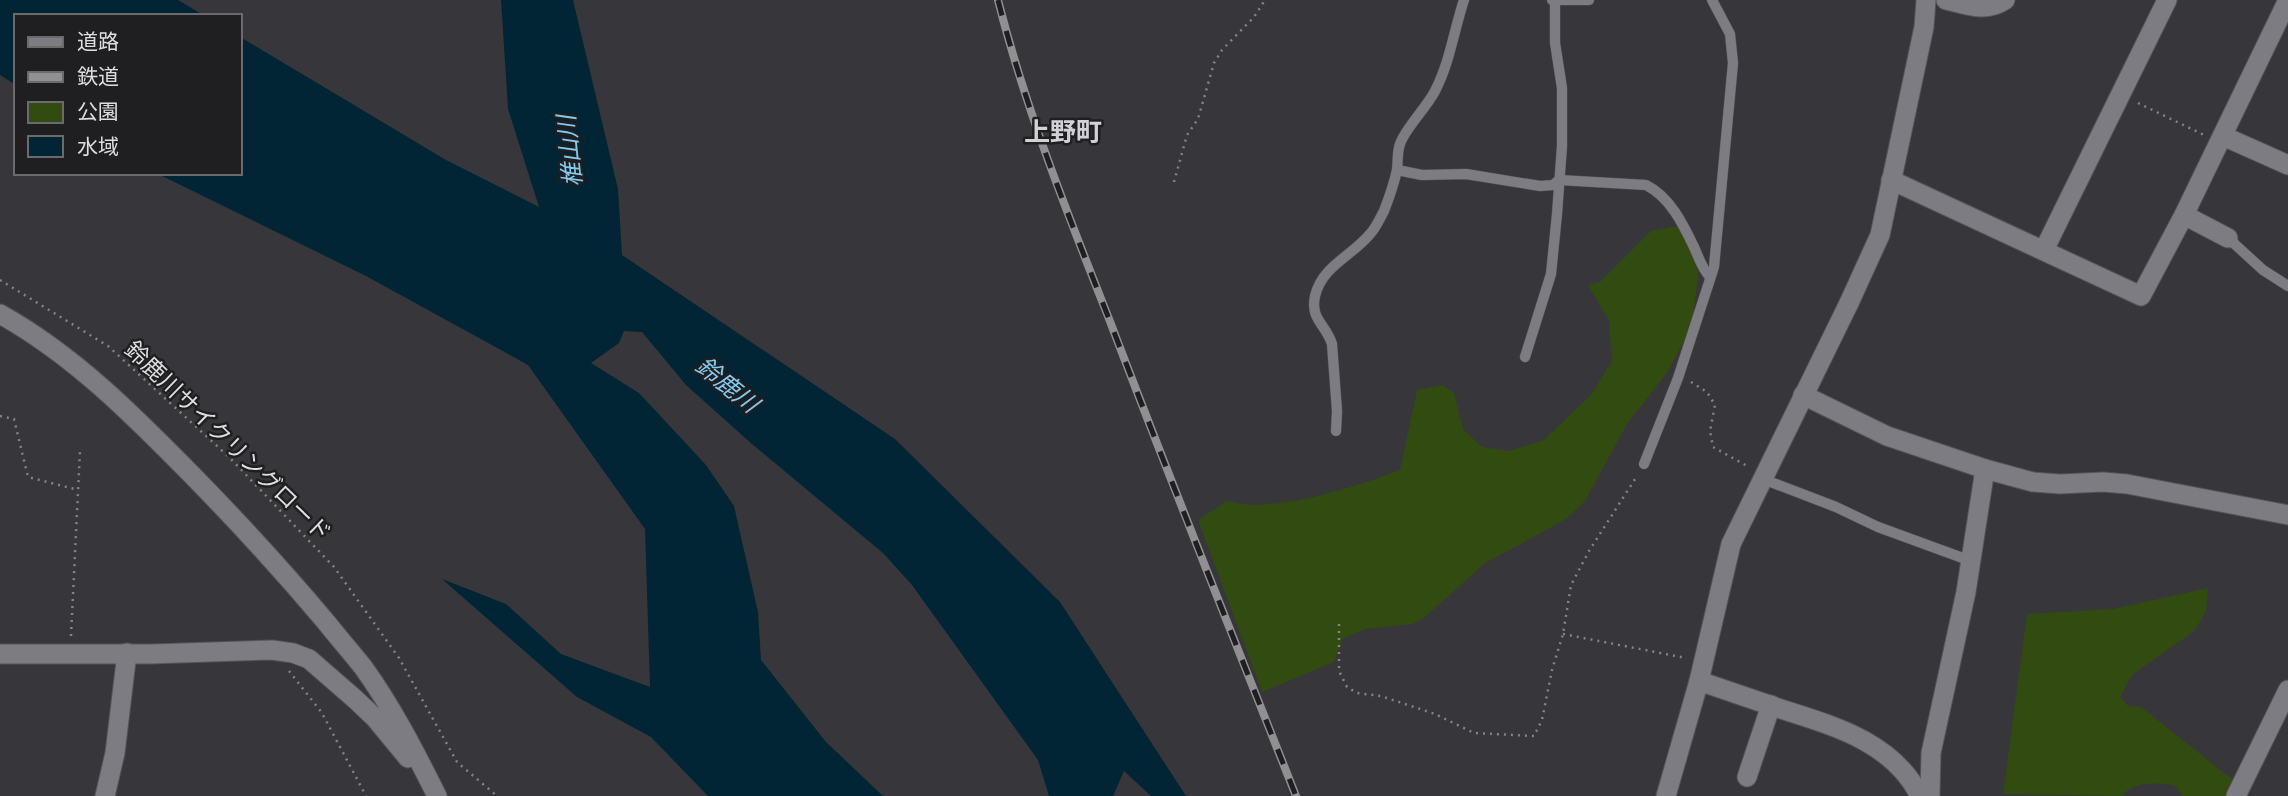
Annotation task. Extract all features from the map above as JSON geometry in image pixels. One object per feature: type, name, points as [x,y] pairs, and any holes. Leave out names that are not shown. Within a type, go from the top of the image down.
[{"type":"street","points":[[1666,796],[1701,671],[1731,544],[1880,234],[1924,27],[1926,0]]},
{"type":"street","points":[[1946,0],[1992,8],[2005,0]]},
{"type":"street","points":[[2044,250],[2168,0]]},
{"type":"street","points":[[1891,180],[2141,296],[2184,215],[2288,1]]},
{"type":"street","points":[[2221,139],[2288,165]]},
{"type":"street","points":[[2184,215],[2228,237]]},
{"type":"street","points":[[0,314],[24,327],[76,366],[165,447],[244,528],[362,667],[419,760],[436,796]]},
{"type":"street","points":[[1803,395],[1886,436],[2033,482],[2127,484],[2288,515]]},
{"type":"street","points":[[1930,796],[1933,741],[1971,562],[1985,469]]},
{"type":"street","points":[[0,654],[272,650],[293,653],[309,659],[330,676],[375,719],[407,758],[419,760]]},
{"type":"street","points":[[104,796],[115,753],[127,653]]},
{"type":"street","points":[[1701,671],[1771,705],[1845,730],[1869,743],[1891,758],[1920,796]]},
{"type":"street","points":[[2236,796],[2288,690]]},
{"type":"street","points":[[1747,776],[1771,705]]},
{"type":"lane","points":[[1336,431],[1332,344],[1315,316],[1314,299],[1320,280],[1371,233],[1384,210],[1397,170],[1399,144],[1434,94],[1443,76],[1464,0]]},
{"type":"lane","points":[[1525,358],[1550,274],[1559,180],[1562,88],[1555,43],[1553,0],[1589,0]]},
{"type":"lane","points":[[1644,464],[1678,377],[1714,267],[1733,63],[1730,34],[1712,0]]},
{"type":"lane","points":[[1397,170],[1422,176],[1466,174],[1540,186],[1553,185],[1559,180],[1646,185],[1666,199],[1686,230],[1710,277]]},
{"type":"lane","points":[[2228,237],[2263,270],[2288,286]]},
{"type":"lane","points":[[1764,477],[1878,527],[1971,562]]},
{"type":"path","points":[[1174,182],[1187,135],[1198,119],[1214,63],[1222,50],[1254,18],[1265,0]]},
{"type":"path","points":[[2121,95],[2221,139]]},
{"type":"path","name":"鈴鹿川サイクリングロード","points":[[0,280],[108,346],[239,467],[334,567],[399,658],[457,762],[497,796]]},
{"type":"path","points":[[1678,377],[1695,383],[1712,398],[1715,405],[1710,431],[1713,447],[1764,477]]},
{"type":"path","points":[[0,416],[14,419],[28,477],[78,491]]},
{"type":"path","points":[[70,653],[80,451]]},
{"type":"path","points":[[1339,624],[1339,671],[1347,687],[1357,693],[1381,696],[1435,714],[1474,733],[1534,736],[1542,720],[1552,670],[1563,634],[1571,585],[1644,464]]},
{"type":"path","points":[[1563,634],[1701,671]]},
{"type":"path","points":[[272,650],[322,713],[366,796]]},
{"type":"green space","points":[[1689,224],[1698,275],[1692,326],[1667,373],[1627,424],[1585,501],[1566,519],[1484,564],[1424,618],[1413,624],[1365,629],[1342,639],[1334,662],[1262,692],[1198,520],[1227,501],[1255,505],[1311,498],[1400,470],[1417,390],[1443,385],[1454,393],[1463,429],[1482,447],[1509,451],[1544,440],[1591,395],[1612,361],[1609,321],[1588,285],[1600,282],[1651,231]]},
{"type":"green space","points":[[2208,588],[2206,612],[2193,632],[2132,675],[2120,697],[2128,706],[2141,707],[2233,780],[2232,796],[2183,796],[2174,785],[2153,783],[2133,787],[2122,796],[2003,794],[2027,614],[2113,609]]},
{"type":"water","points":[[0,0],[178,0],[202,14],[14,14],[14,84],[0,75]]},
{"type":"water","points":[[501,0],[573,0],[618,189],[622,255],[895,439],[1060,602],[1186,796],[1151,796],[1124,771],[1113,796],[1049,796],[1038,760],[912,585],[883,553],[686,385],[642,332],[624,331],[619,343],[591,363],[639,393],[706,465],[734,506],[758,612],[761,660],[826,742],[883,796],[708,796],[651,737],[577,697],[442,579],[506,604],[561,654],[650,687],[645,529],[528,365],[366,276],[160,175],[242,175],[242,38],[446,160],[539,207],[508,109]]},
{"type":"railway","points":[[998,0],[1035,123],[1064,204],[1296,796]]},
{"type":"district","name":"上野町","points":[[1063,132]]},
{"type":"water label","name":"椎山川","points":[[570,151]]},
{"type":"water label","name":"鈴鹿川","points":[[727,385]]}]
